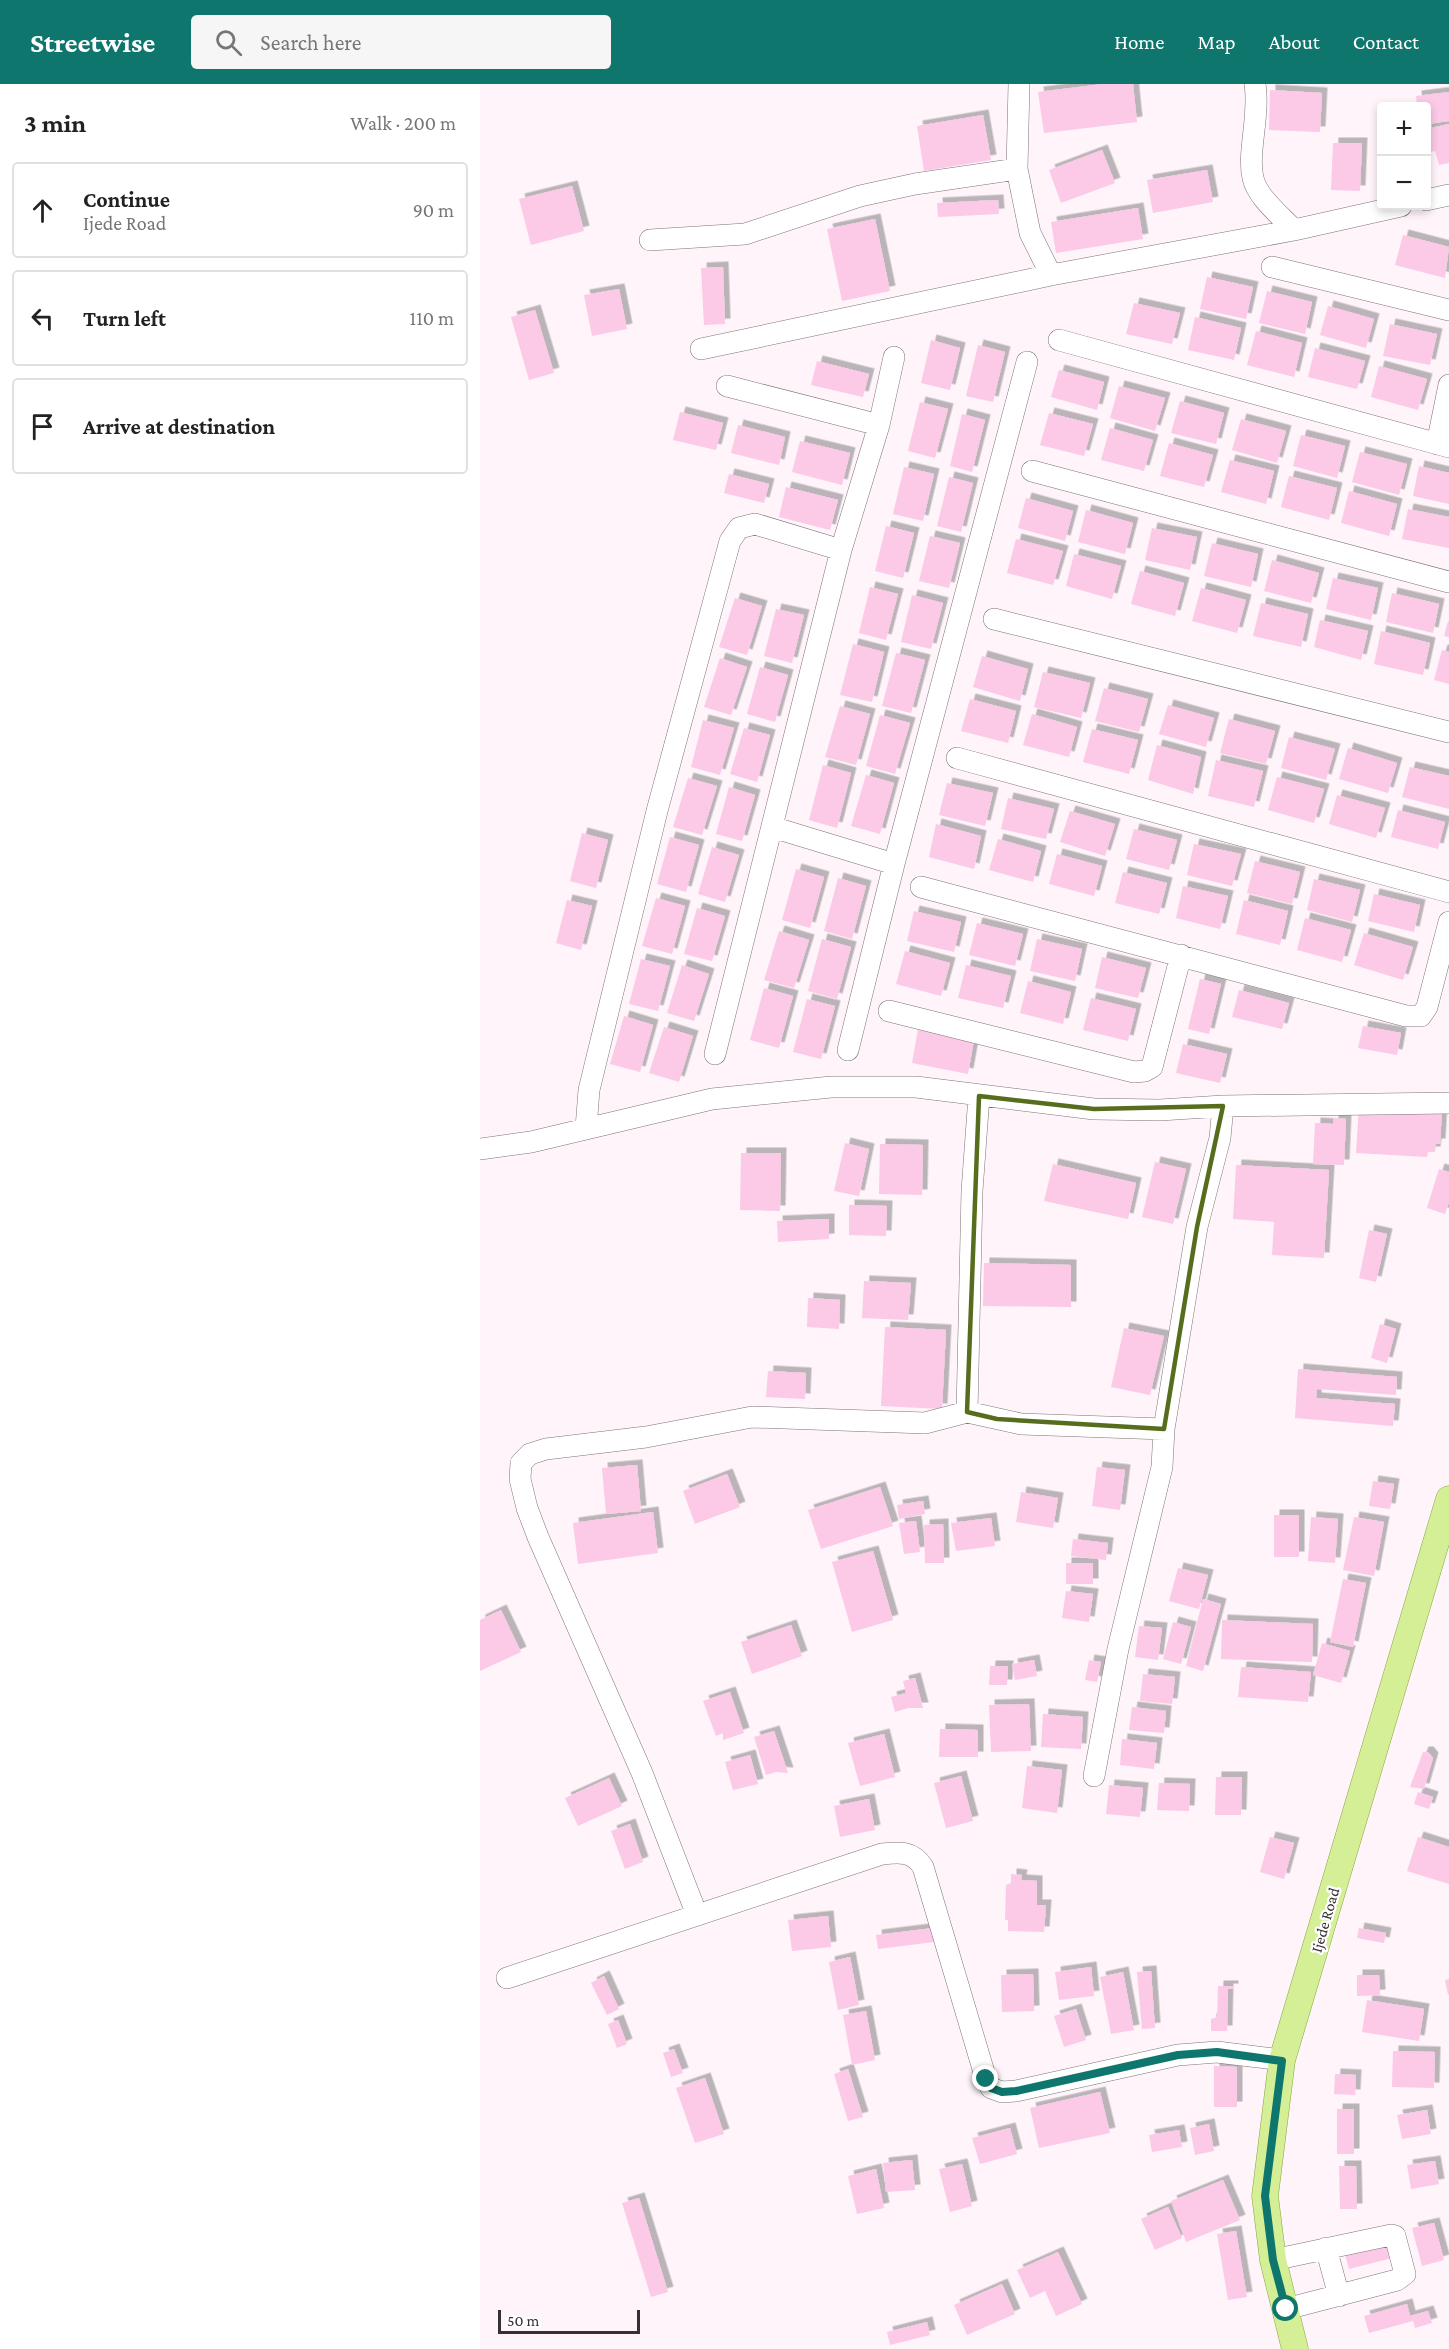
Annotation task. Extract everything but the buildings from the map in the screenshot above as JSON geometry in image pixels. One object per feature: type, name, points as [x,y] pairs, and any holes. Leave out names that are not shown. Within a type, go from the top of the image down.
[{"type":"main road","name":"Ijede Road","points":[[1295,2349],[1273,2260],[1265,2196],[1282,2061],[1449,1499]]},
{"type":"street","points":[[1019,84],[1017,169],[1030,233],[1051,275]]},
{"type":"street","points":[[1255,84],[1258,102],[1252,162],[1253,179],[1259,190],[1294,230]]},
{"type":"street","points":[[650,240],[745,234],[882,190],[1017,169]]},
{"type":"street","points":[[1431,199],[1449,195]]},
{"type":"street","points":[[701,349],[1051,275],[1294,230],[1383,210]]},
{"type":"street","points":[[1272,267],[1449,310]]},
{"type":"street","points":[[1059,340],[1443,445],[1449,385]]},
{"type":"street","points":[[715,1054],[842,550],[879,425],[894,357]]},
{"type":"street","points":[[848,1050],[894,864],[1027,362]]},
{"type":"street","points":[[727,386],[879,425]]},
{"type":"street","points":[[1032,471],[1449,582]]},
{"type":"street","points":[[586,1128],[589,1090],[657,811],[730,541],[739,528],[755,524],[842,550]]},
{"type":"street","points":[[994,619],[1449,732]]},
{"type":"street","points":[[957,758],[1449,892]]},
{"type":"street","points":[[772,827],[894,864]]},
{"type":"street","points":[[921,887],[1406,1016],[1421,1016],[1427,1007],[1449,922]]},
{"type":"street","points":[[889,1011],[1134,1072],[1145,1071],[1152,1067],[1181,956]]},
{"type":"street","points":[[480,1149],[531,1142],[712,1099],[831,1087],[916,1087],[1094,1108],[1160,1110],[1223,1106],[1449,1103]]},
{"type":"street","points":[[967,1412],[972,1191],[979,1096]]},
{"type":"street","points":[[1094,1776],[1118,1649],[1162,1467],[1164,1429],[1197,1227],[1220,1138],[1223,1106]]},
{"type":"street","points":[[697,1915],[642,1773],[537,1537],[520,1479],[522,1463],[530,1454],[546,1449],[646,1437],[752,1417],[925,1423],[967,1412],[1021,1424],[1164,1429]]},
{"type":"street","points":[[507,1978],[882,1854],[903,1852],[917,1857],[923,1867],[986,2079],[991,2088],[1002,2092],[1016,2091],[1178,2055],[1217,2052],[1282,2061]]},
{"type":"street","points":[[1273,2260],[1386,2235],[1395,2236],[1405,2274],[1401,2278],[1286,2309]]},
{"type":"street","points":[[1326,2248],[1339,2296]]},
{"type":"highlighted area","points":[[979,1096],[1094,1109],[1223,1106],[1197,1227],[1164,1429],[997,1419],[967,1412]]},
{"type":"route","points":[[986,2079],[991,2088],[1002,2092],[1016,2091],[1178,2055],[1217,2052],[1282,2061],[1265,2196],[1273,2260],[1286,2309]]}]
